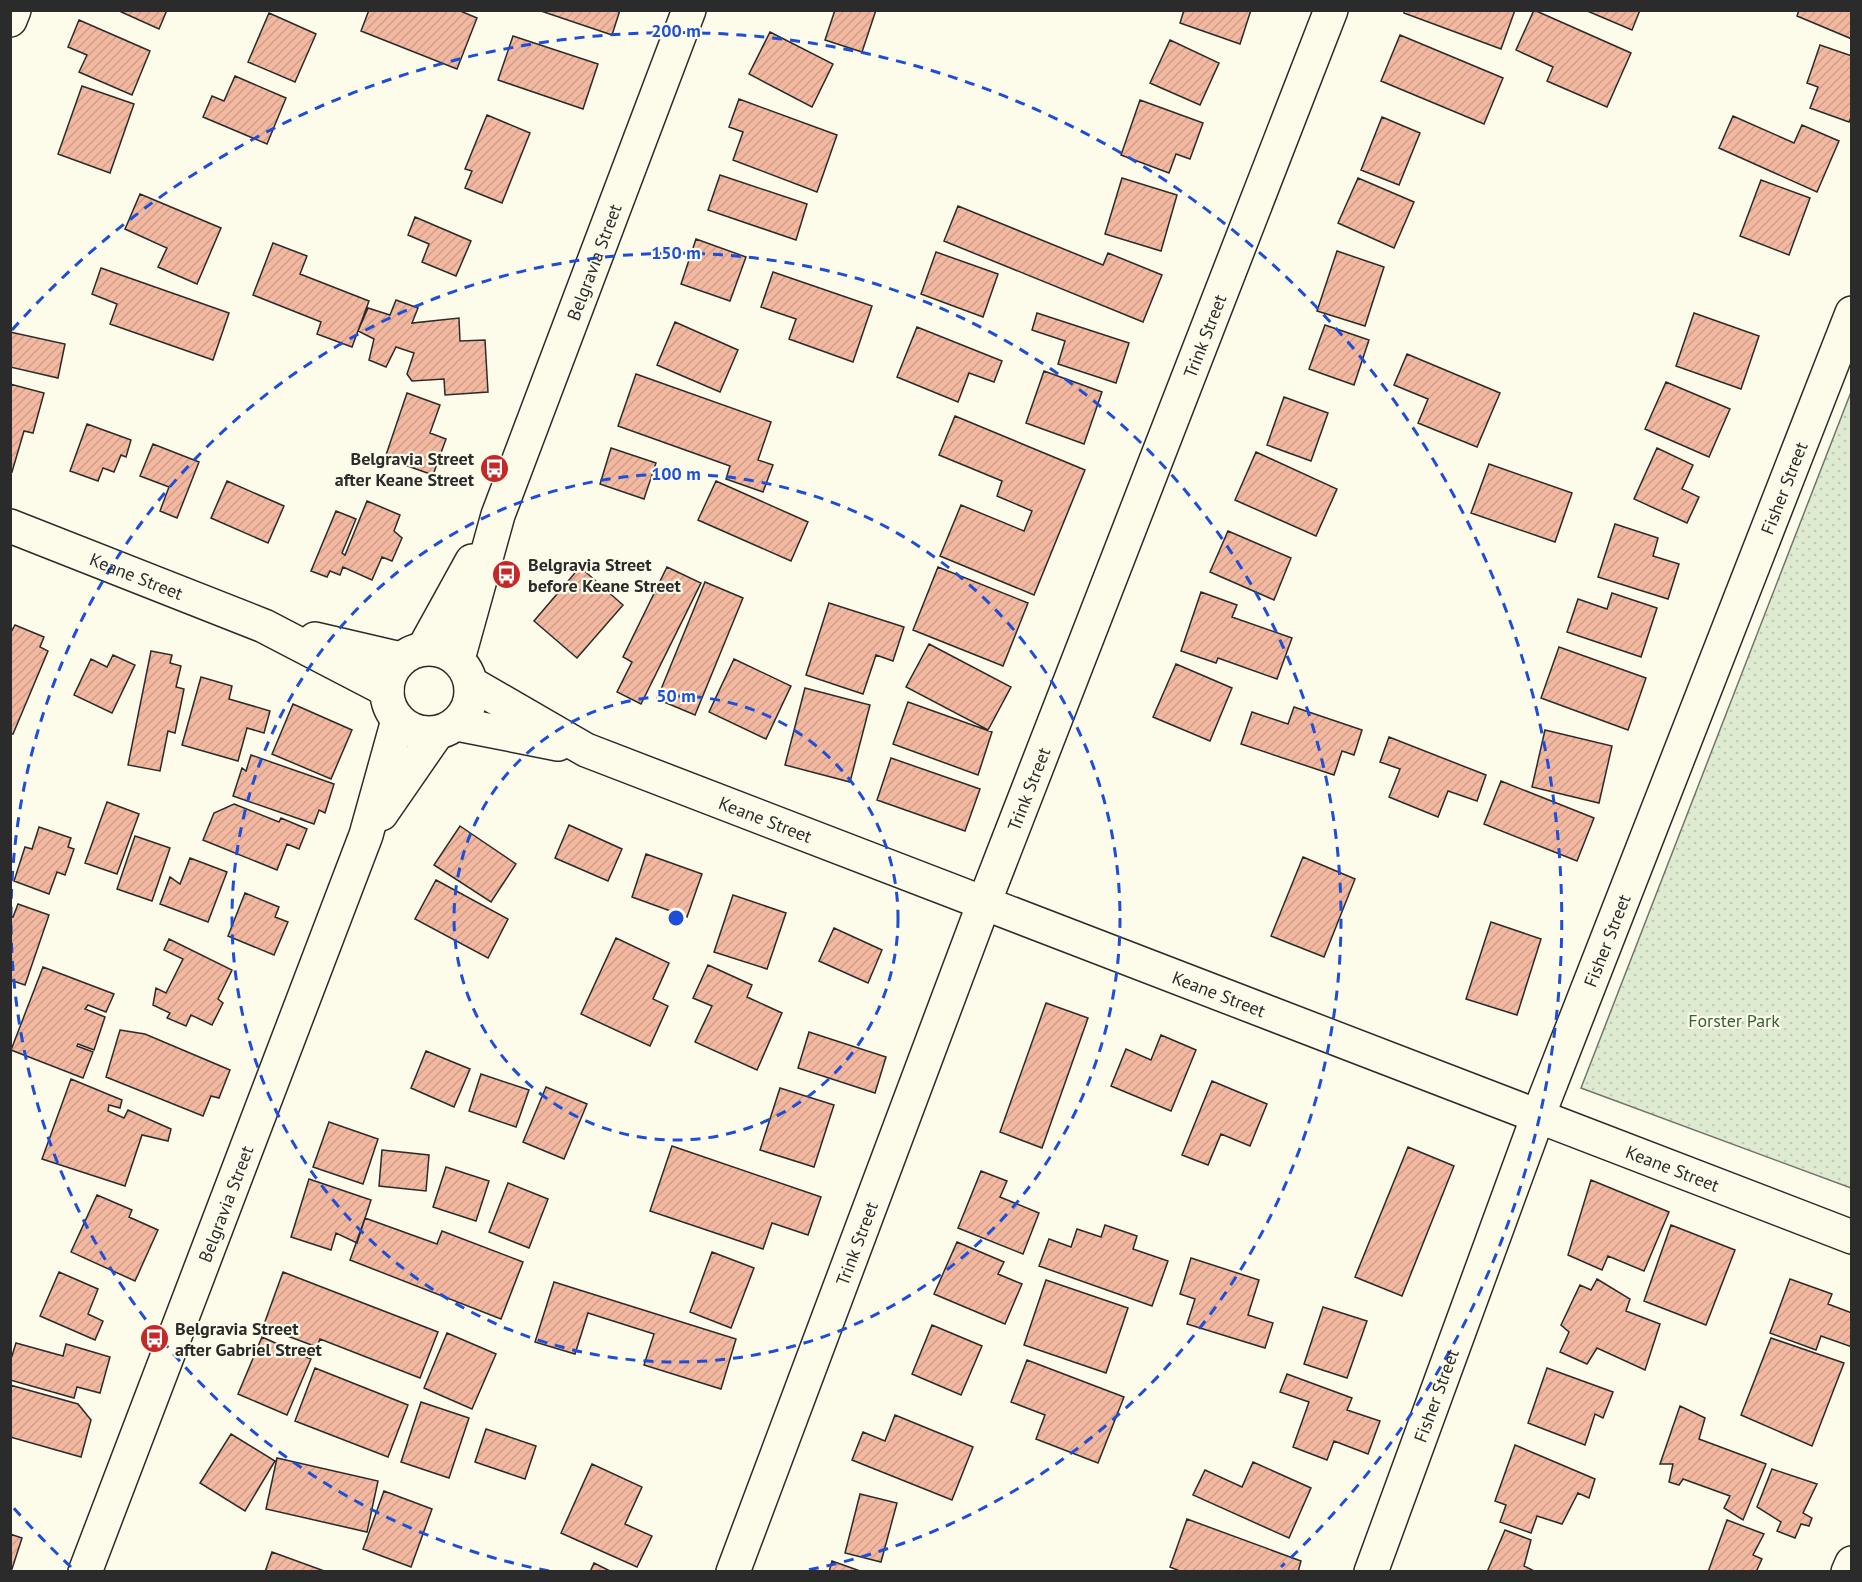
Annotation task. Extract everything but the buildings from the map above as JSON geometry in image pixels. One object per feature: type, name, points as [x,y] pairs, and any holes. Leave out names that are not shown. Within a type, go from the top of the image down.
[{"type":"street","points":[[10,20],[14,10]]},
{"type":"street","name":"Belgravia Street","points":[[465,672],[498,515],[689,10]]},
{"type":"street","name":"Trink Street","points":[[733,1572],[984,903],[1331,10]]},
{"type":"street","name":"Fisher Street","points":[[1371,1572],[1538,1116],[1851,313]]},
{"type":"street","name":"Belgravia Street","points":[[412,654],[498,515]]},
{"type":"street","name":"Keane Street","points":[[10,526],[264,626],[387,690]]},
{"type":"street","name":"Keane Street","points":[[264,626],[412,654]]},
{"type":"street","points":[[442,650],[465,672],[470,706],[447,728],[416,732],[398,720],[388,701],[388,679],[393,668],[412,654],[442,650]]},
{"type":"street","name":"Keane Street","points":[[465,672],[586,750],[1851,1237]]},
{"type":"street","name":"Belgravia Street","points":[[85,1572],[366,835],[398,720]]},
{"type":"street","name":"Belgravia Street","points":[[366,835],[447,728]]},
{"type":"street","name":"Keane Street","points":[[447,728],[586,750]]},
{"type":"street","points":[[1848,1572],[1851,1563]]},
{"type":"green space","name":"Forster Park","points":[[1851,392],[1852,1188],[1581,1088]]},
{"type":"place","name":"Belgravia Street after Keane Street","points":[[495,468]]},
{"type":"place","name":"Belgravia Street before Keane Street","points":[[507,574]]},
{"type":"place","name":"Belgravia Street after Gabriel Street","points":[[154,1338]]}]
